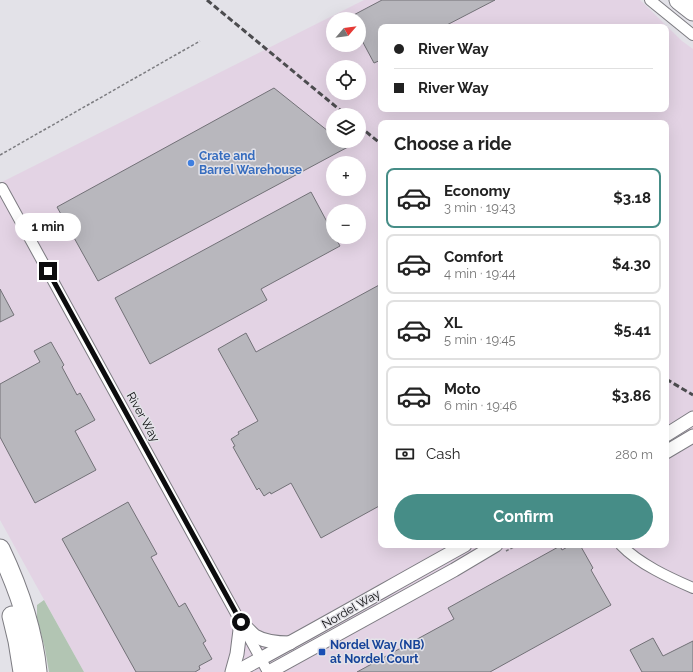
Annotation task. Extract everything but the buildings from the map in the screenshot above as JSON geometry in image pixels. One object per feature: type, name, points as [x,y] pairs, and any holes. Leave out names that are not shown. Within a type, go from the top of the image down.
[{"type":"highway","points":[[679,0],[693,11]]},
{"type":"highway","points":[[0,549],[9,568],[24,609],[32,641],[37,672]]},
{"type":"highway","points":[[0,579],[15,626],[22,672]]},
{"type":"street","points":[[650,0],[693,35]]},
{"type":"street","name":"River Way","points":[[2,188],[269,672]]},
{"type":"street","points":[[669,433],[693,418]]},
{"type":"street","points":[[669,450],[693,436]]},
{"type":"street","name":"Nordel Way","points":[[236,672],[460,548]]},
{"type":"street","name":"Nordel Way","points":[[269,672],[491,548]]},
{"type":"street","points":[[624,548],[627,552],[649,566],[672,579],[693,588]]},
{"type":"street","points":[[241,622],[256,636],[278,643],[290,643]]},
{"type":"street","points":[[232,672],[237,654],[241,622]]},
{"type":"path","points":[[0,155],[200,41]]},
{"type":"shaded area","points":[[364,0],[640,0],[665,24],[378,24],[378,112],[669,112],[669,28],[693,49],[693,672],[84,672],[0,520],[0,183],[326,19],[326,52],[366,52],[366,12],[340,12]]},
{"type":"green space","points":[[44,600],[84,672],[49,672],[37,618],[37,605]]},
{"type":"railway","points":[[207,0],[338,108]]},
{"type":"railway","points":[[366,132],[378,142]]},
{"type":"railway","points":[[669,381],[693,395]]},
{"type":"place","name":"Crate and Barrel Warehouse","points":[[191,163]]},
{"type":"place","name":"Nordel Way (NB) at Nordel Court","points":[[322,652]]},
{"type":"route","points":[[48,271],[241,622]]}]
